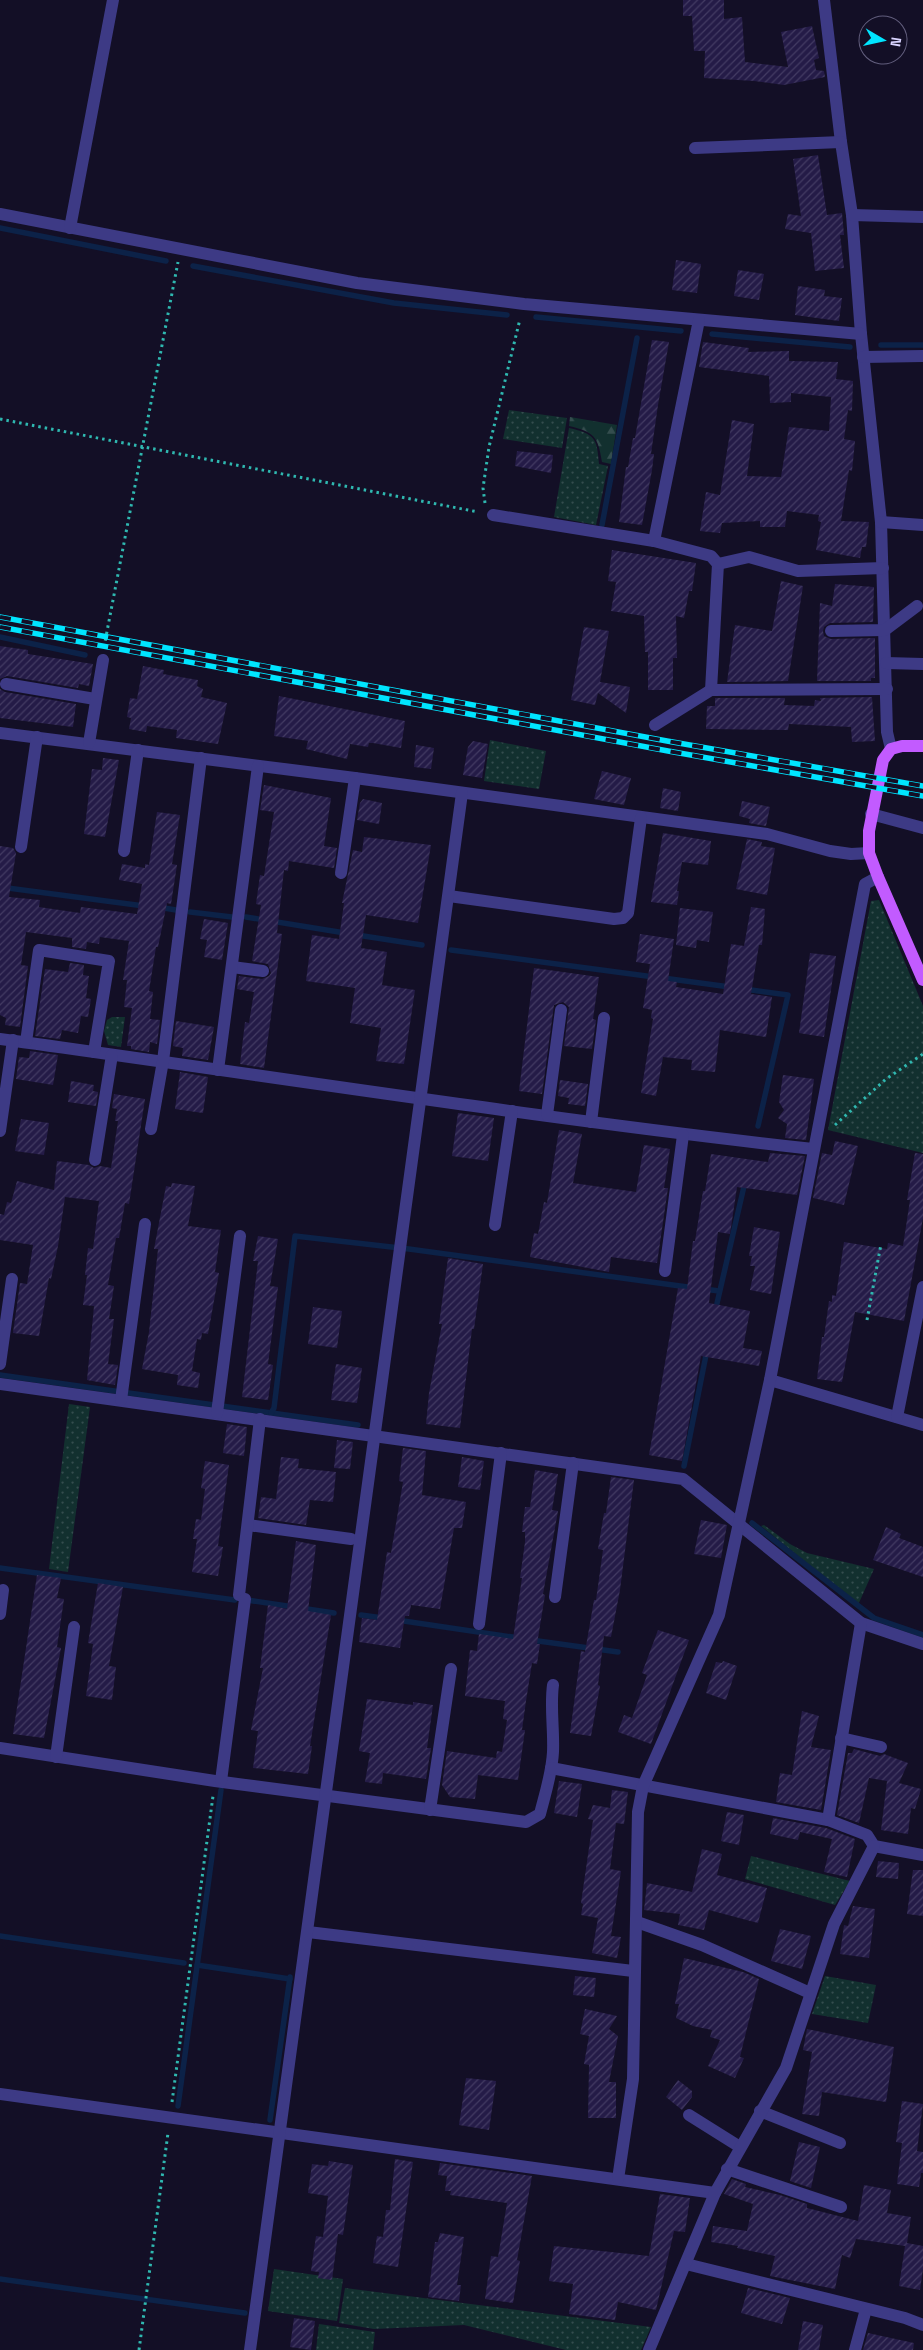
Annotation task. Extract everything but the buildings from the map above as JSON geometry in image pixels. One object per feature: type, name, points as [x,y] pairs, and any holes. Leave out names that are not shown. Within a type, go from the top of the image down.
[{"type":"main road","points":[[923,746],[902,746],[891,749],[883,760],[871,814],[869,853],[923,980]]},
{"type":"street","points":[[70,228],[113,0]]},
{"type":"street","points":[[824,0],[840,142],[852,215],[863,356],[881,522],[887,732],[891,749]]},
{"type":"street","points":[[695,148],[840,142]]},
{"type":"street","points":[[0,214],[357,283],[524,304],[861,334]]},
{"type":"street","points":[[852,215],[923,218]]},
{"type":"street","points":[[654,541],[699,320]]},
{"type":"street","points":[[863,356],[923,356]]},
{"type":"street","points":[[493,515],[654,541],[711,556],[718,564],[711,690]]},
{"type":"street","points":[[881,522],[923,525]]},
{"type":"street","points":[[718,564],[749,557],[798,571],[883,568]]},
{"type":"street","points":[[831,631],[885,630],[918,606]]},
{"type":"street","points":[[89,744],[103,660]]},
{"type":"street","points":[[886,663],[923,664]]},
{"type":"street","points":[[6,684],[95,700]]},
{"type":"street","points":[[655,725],[711,690],[887,690]]},
{"type":"street","points":[[0,733],[355,778],[779,836],[830,851],[869,853]]},
{"type":"street","points":[[21,847],[36,737]]},
{"type":"street","points":[[124,851],[138,750]]},
{"type":"street","points":[[151,1129],[163,1062],[201,758]]},
{"type":"street","points":[[218,1070],[258,766]]},
{"type":"street","points":[[341,873],[355,778]]},
{"type":"street","points":[[250,2350],[462,794]]},
{"type":"street","points":[[871,814],[923,828]]},
{"type":"street","points":[[449,896],[614,919],[623,918],[628,913],[641,818]]},
{"type":"street","points":[[618,2179],[633,2079],[638,1812],[643,1786],[718,1615],[806,1218],[813,1149],[865,884],[878,877]]},
{"type":"street","points":[[0,1132],[13,1040],[39,950],[109,961],[94,1052]]},
{"type":"street","points":[[232,967],[264,971]]},
{"type":"street","points":[[547,1115],[561,1010]]},
{"type":"street","points":[[591,1122],[604,1018]]},
{"type":"street","points":[[13,1040],[683,1135],[813,1149]]},
{"type":"street","points":[[95,1160],[112,1055]]},
{"type":"street","points":[[495,1225],[512,1111]]},
{"type":"street","points":[[665,1271],[683,1135]]},
{"type":"street","points":[[121,1400],[145,1224]]},
{"type":"street","points":[[217,1413],[240,1236]]},
{"type":"street","points":[[0,1364],[12,1279]]},
{"type":"street","points":[[897,1417],[923,1288]]},
{"type":"street","points":[[770,1380],[852,1400],[923,1425]]},
{"type":"street","points":[[0,1384],[574,1463],[626,1465],[683,1479],[861,1623],[923,1644]]},
{"type":"street","points":[[218,1781],[242,1597],[260,1419]]},
{"type":"street","points":[[479,1624],[501,1453]]},
{"type":"street","points":[[554,1597],[574,1463]]},
{"type":"street","points":[[248,1525],[351,1539]]},
{"type":"street","points":[[0,1614],[3,1590]]},
{"type":"street","points":[[828,1820],[861,1623]]},
{"type":"street","points":[[56,1757],[74,1626]]},
{"type":"street","points":[[430,1810],[452,1669]]},
{"type":"street","points":[[0,1748],[218,1781],[526,1822],[540,1814],[551,1768],[553,1750],[551,1702],[553,1685]]},
{"type":"street","points":[[841,1738],[881,1746]]},
{"type":"street","points":[[551,1768],[828,1820],[867,1835],[874,1846],[923,1854]]},
{"type":"street","points":[[649,2350],[714,2192],[786,2068],[834,1924],[874,1846]]},
{"type":"street","points":[[637,1922],[702,1945],[810,1993]]},
{"type":"street","points":[[308,1932],[634,1971]]},
{"type":"street","points":[[0,2094],[714,2192]]},
{"type":"street","points":[[760,2111],[840,2143]]},
{"type":"street","points":[[689,2115],[740,2147]]},
{"type":"street","points":[[727,2169],[841,2207]]},
{"type":"street","points":[[686,2264],[923,2325]]},
{"type":"street","points":[[855,2350],[866,2309]]},
{"type":"path","points":[[103,660],[180,250]]},
{"type":"path","points":[[493,515],[485,504],[483,488],[489,447],[524,304]]},
{"type":"path","points":[[0,419],[493,515]]},
{"type":"path","points":[[835,1125],[886,1078],[923,1054]]},
{"type":"path","points":[[867,1320],[881,1244]]},
{"type":"path","points":[[139,2350],[218,1781]]},
{"type":"green space","points":[[509,410],[567,418],[562,448],[503,439]]},
{"type":"green space","points":[[570,417],[617,425],[611,464],[602,462],[599,446],[589,433],[569,426]]},
{"type":"green space","points":[[569,428],[584,432],[593,438],[597,448],[599,464],[608,466],[596,525],[554,517]]},
{"type":"green space","points":[[490,740],[546,751],[539,789],[484,781]]},
{"type":"green space","points":[[879,900],[923,1006],[923,1153],[828,1130],[871,901]]},
{"type":"green space","points":[[112,1017],[125,1017],[121,1047],[108,1045],[104,1031],[107,1020]]},
{"type":"green space","points":[[69,1404],[90,1407],[68,1572],[49,1569]]},
{"type":"green space","points":[[764,1525],[790,1544],[807,1553],[874,1569],[858,1605],[761,1526]]},
{"type":"green space","points":[[751,1856],[850,1881],[835,1905],[745,1879]]},
{"type":"green space","points":[[825,1976],[876,1985],[868,2023],[812,2014]]},
{"type":"green space","points":[[274,2269],[343,2279],[337,2321],[268,2311]]},
{"type":"green space","points":[[345,2288],[651,2327],[641,2350],[566,2350],[464,2325],[374,2329],[339,2323]]},
{"type":"green space","points":[[319,2324],[375,2332],[373,2350],[316,2350]]},
{"type":"waterway","points":[[0,228],[166,261]]},
{"type":"waterway","points":[[193,266],[394,303],[507,315]]},
{"type":"waterway","points":[[536,317],[681,331]]},
{"type":"waterway","points":[[712,334],[850,347]]},
{"type":"waterway","points":[[602,525],[637,338]]},
{"type":"waterway","points":[[881,345],[923,345]]},
{"type":"waterway","points":[[0,637],[85,655]]},
{"type":"waterway","points":[[0,887],[144,906]]},
{"type":"waterway","points":[[158,907],[176,910]]},
{"type":"waterway","points":[[190,912],[232,917]]},
{"type":"waterway","points":[[246,917],[345,933]]},
{"type":"waterway","points":[[357,935],[422,945]]},
{"type":"waterway","points":[[451,950],[654,977]]},
{"type":"waterway","points":[[663,978],[730,987]]},
{"type":"waterway","points":[[744,989],[788,995],[758,1126]]},
{"type":"waterway","points":[[715,1312],[745,1182]]},
{"type":"waterway","points":[[271,1413],[274,1408],[295,1236],[409,1249],[695,1288]]},
{"type":"waterway","points":[[704,1289],[719,1291]]},
{"type":"waterway","points":[[684,1466],[707,1350]]},
{"type":"waterway","points":[[0,1375],[358,1425]]},
{"type":"waterway","points":[[752,1523],[874,1618],[923,1635]]},
{"type":"waterway","points":[[0,1568],[235,1600]]},
{"type":"waterway","points":[[247,1600],[334,1613]]},
{"type":"waterway","points":[[361,1615],[383,1618]]},
{"type":"waterway","points":[[397,1620],[519,1638]]},
{"type":"waterway","points":[[531,1640],[618,1652]]},
{"type":"waterway","points":[[178,2106],[221,1790]]},
{"type":"waterway","points":[[0,1936],[184,1963]]},
{"type":"waterway","points":[[197,1965],[290,1979]]},
{"type":"waterway","points":[[270,2120],[290,1977]]},
{"type":"waterway","points":[[0,2279],[245,2313]]},
{"type":"railway","points":[[0,617],[667,741],[923,786]]},
{"type":"railway","points":[[0,627],[668,751],[923,796]]}]
